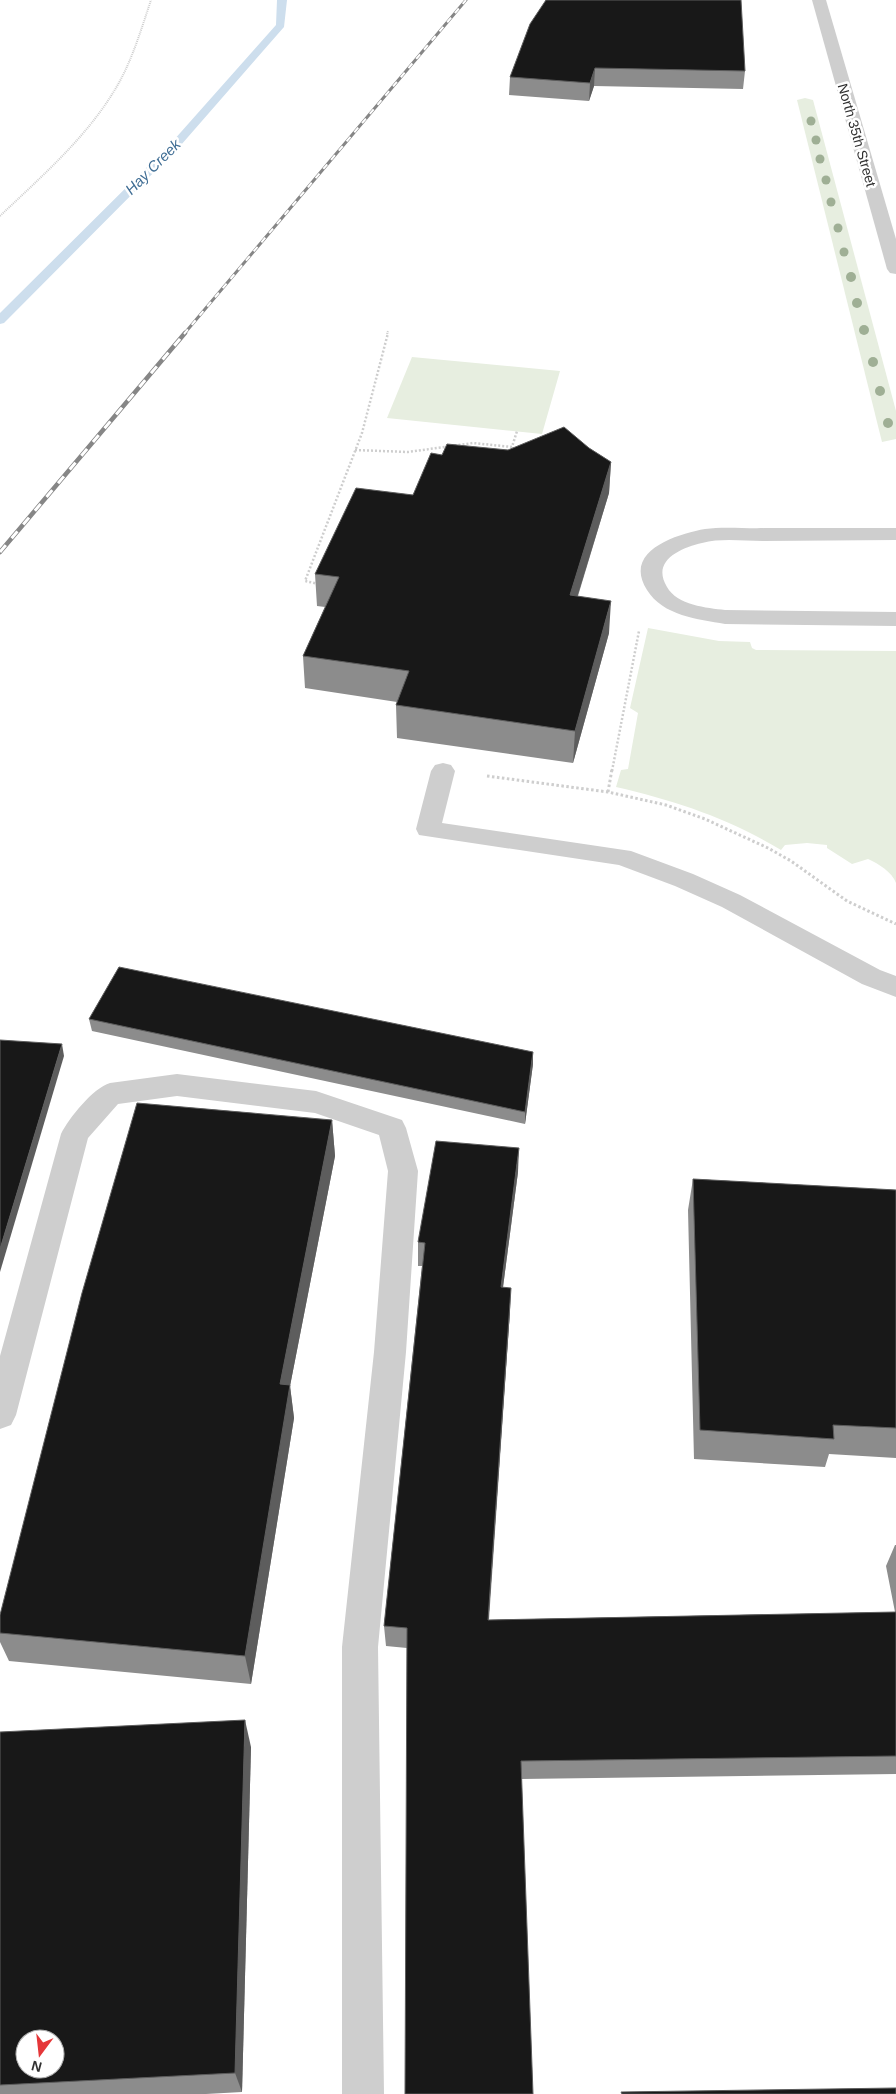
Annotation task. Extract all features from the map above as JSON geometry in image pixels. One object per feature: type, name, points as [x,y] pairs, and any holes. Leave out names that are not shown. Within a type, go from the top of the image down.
[{"type":"street","name":"North 35th Street","points":[[819,0],[896,269]]},
{"type":"street","points":[[896,534],[708,535],[686,539],[665,549],[653,562],[651,575],[656,589],[668,600],[684,608],[704,614],[725,617],[896,619]]},
{"type":"street","points":[[444,771],[428,829],[622,857],[684,880],[731,901],[871,977],[896,987]]},
{"type":"street","points":[[0,1415],[75,1134],[110,1094],[177,1085],[316,1102],[392,1128],[403,1171],[390,1352],[360,1647],[363,2094]]},
{"type":"path","points":[[0,216],[66,152],[97,117],[120,81],[128,64],[151,0]]},
{"type":"path","points":[[326,585],[305,581],[362,433],[388,331]]},
{"type":"path","points":[[354,450],[408,452],[473,443],[512,447],[517,431]]},
{"type":"path","points":[[608,792],[640,628]]},
{"type":"path","points":[[444,771],[608,792],[666,805],[741,835],[791,861],[847,901],[896,924]]},
{"type":"shaded area","points":[[805,98],[813,100],[896,411],[896,439],[882,442],[797,100]]},
{"type":"shaded area","points":[[412,357],[560,371],[542,434],[387,418]]},
{"type":"shaded area","points":[[648,628],[719,641],[750,642],[752,648],[756,650],[896,651],[896,883],[885,869],[868,859],[852,864],[827,848],[827,845],[807,843],[785,845],[781,850],[741,829],[701,812],[660,798],[616,787],[621,770],[628,769],[638,713],[630,708]]},
{"type":"building","points":[[546,0],[741,0],[745,71],[595,68],[590,83],[510,77],[530,24]]},
{"type":"building","points":[[564,427],[589,448],[611,462],[570,595],[611,601],[575,731],[396,705],[409,671],[303,656],[339,577],[315,574],[356,488],[413,495],[431,453],[442,455],[447,444],[508,450]]},
{"type":"building","points":[[119,967],[533,1052],[525,1112],[89,1019]]},
{"type":"building","points":[[0,1040],[62,1044],[0,1249]]},
{"type":"building","points":[[137,1103],[332,1120],[280,1384],[290,1385],[245,1656],[0,1633],[0,1615],[82,1293]]},
{"type":"building","points":[[436,1141],[519,1148],[501,1287],[511,1288],[488,1620],[896,1612],[896,1756],[521,1761],[533,2094],[405,2094],[407,1628],[384,1626],[425,1243],[418,1242]]},
{"type":"building","points":[[693,1179],[896,1190],[896,1428],[833,1425],[834,1439],[700,1430]]},
{"type":"building","points":[[245,1720],[235,2073],[0,2085],[0,1732]]},
{"type":"building","points":[[896,2088],[896,2094],[622,2094],[621,2092]]},
{"type":"waterway","name":"Hay Creek","points":[[0,320],[177,143],[281,25],[282,0]]},
{"type":"railway","points":[[184,334],[466,0]]},
{"type":"railway","points":[[0,552],[185,333]]}]
